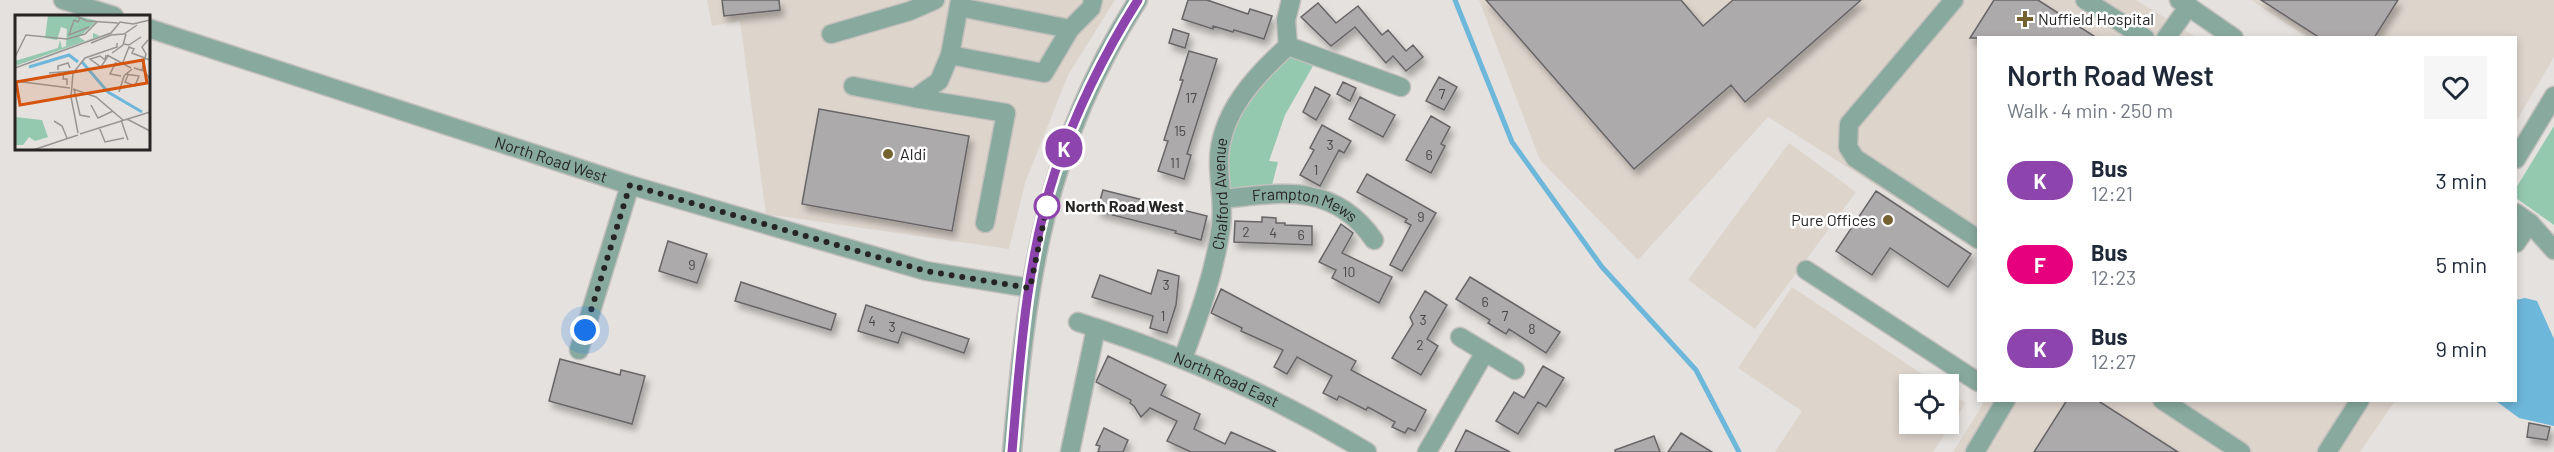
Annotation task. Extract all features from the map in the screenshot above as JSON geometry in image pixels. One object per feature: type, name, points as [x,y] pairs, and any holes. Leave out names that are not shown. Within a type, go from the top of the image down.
[{"type":"street","points":[[63,0],[111,15]]},
{"type":"street","points":[[831,34],[910,11],[935,0]]},
{"type":"street","points":[[950,55],[1044,73],[1070,29],[1091,8],[1093,0]]},
{"type":"street","points":[[1012,452],[1030,288],[1049,196],[1073,124],[1112,43],[1138,0]]},
{"type":"street","points":[[1291,0],[1286,20],[1288,46],[1317,59],[1401,87]]},
{"type":"street","points":[[1954,0],[1850,124],[1848,147],[1855,158],[1977,238]]},
{"type":"street","points":[[2085,0],[2142,36]]},
{"type":"street","points":[[2167,36],[2184,3],[2231,36]]},
{"type":"street","points":[[915,98],[939,81],[950,55],[960,4],[1006,8],[1070,29]]},
{"type":"street","name":"North Road West","points":[[150,29],[630,185],[926,271],[1030,288]]},
{"type":"street","name":"Chalford Avenue","points":[[1183,358],[1215,258],[1221,226],[1223,199],[1219,160],[1223,136],[1248,86],[1288,46]]},
{"type":"street","points":[[853,86],[1006,113],[985,223]]},
{"type":"street","points":[[2517,157],[2554,96]]},
{"type":"street","points":[[579,350],[630,185]]},
{"type":"street","name":"Frampton Mews","points":[[1223,199],[1296,192],[1316,196],[1364,225],[1374,240]]},
{"type":"street","points":[[2517,239],[2523,218]]},
{"type":"street","points":[[2523,218],[2554,250]]},
{"type":"street","points":[[1806,270],[1977,381]]},
{"type":"street","name":"North Road East","points":[[1078,322],[1183,358],[1278,400],[1367,452]]},
{"type":"street","points":[[1070,452],[1095,328]]},
{"type":"street","points":[[1460,337],[1515,370]]},
{"type":"street","points":[[1427,452],[1485,352]]},
{"type":"street","points":[[1976,452],[2005,402]]},
{"type":"street","points":[[2165,402],[2241,452]]},
{"type":"street","points":[[2327,452],[2359,402]]},
{"type":"shaded area","points":[[707,0],[1115,0],[1068,75],[1025,183],[1009,249],[766,214],[740,21],[712,26]]},
{"type":"shaded area","points":[[1479,0],[2136,0],[2194,36],[1977,36],[1977,249],[1768,117],[1638,260],[1540,160]]},
{"type":"shaded area","points":[[2251,0],[2554,0],[2554,57],[2517,120],[2517,36],[2305,36]]},
{"type":"shaded area","points":[[1789,143],[1856,192],[1755,329],[1688,280]]},
{"type":"shaded area","points":[[1792,287],[1922,374],[1899,374],[1899,434],[1945,434],[1933,452],[1775,452],[1802,411],[1738,368]]},
{"type":"shaded area","points":[[1959,398],[1966,403],[1959,413]]},
{"type":"shaded area","points":[[1984,402],[2394,402],[2360,452],[1953,452]]},
{"type":"green space","points":[[1288,46],[1317,59],[1285,115],[1269,161],[1278,162],[1270,193],[1223,199],[1223,136]]},
{"type":"green space","points":[[2554,126],[2554,225],[2517,199],[2517,186]]},
{"type":"water","points":[[2525,298],[2537,301],[2554,339],[2554,426],[2519,418],[2497,402],[2517,402],[2517,300]]},
{"type":"building","points":[[722,0],[779,0],[780,10],[724,16]]},
{"type":"building","points":[[1188,0],[1207,0],[1248,14],[1250,9],[1272,16],[1264,39],[1234,30],[1233,32],[1213,26],[1213,29],[1182,19]]},
{"type":"building","points":[[1486,0],[1681,0],[1703,26],[1733,0],[1861,0],[1745,102],[1731,85],[1634,169]]},
{"type":"building","name":"Nuffield Hospital","points":[[1994,0],[2038,0],[2094,36],[1977,36],[1977,38],[1970,38]]},
{"type":"building","points":[[2261,0],[2398,0],[2375,36],[2317,36]]},
{"type":"building","points":[[1318,3],[1336,23],[1358,6],[1382,35],[1388,30],[1406,51],[1413,45],[1423,57],[1406,71],[1393,56],[1386,63],[1355,27],[1331,46],[1301,17]]},
{"type":"building","points":[[1173,29],[1189,34],[1185,48],[1169,43]]},
{"type":"building","points":[[1189,51],[1217,59],[1187,154],[1191,155],[1184,179],[1158,171],[1168,141],[1164,140],[1183,80],[1180,80]]},
{"type":"building","points":[[1439,77],[1457,87],[1444,110],[1426,101]]},
{"type":"building","points":[[1343,82],[1356,88],[1350,101],[1337,94]]},
{"type":"building","points":[[1315,87],[1330,95],[1316,120],[1303,112]]},
{"type":"building","points":[[1360,97],[1395,115],[1383,137],[1349,119]]},
{"type":"building","name":"Aldi","points":[[819,109],[969,136],[952,231],[802,204]]},
{"type":"building","points":[[1431,116],[1450,127],[1441,144],[1445,146],[1431,173],[1406,160]]},
{"type":"building","points":[[1322,125],[1351,141],[1344,153],[1339,150],[1320,186],[1300,175],[1314,150],[1310,148]]},
{"type":"building","points":[[1367,174],[1436,213],[1402,271],[1390,265],[1411,225],[1405,222],[1407,219],[1357,192]]},
{"type":"building","points":[[1103,190],[1207,216],[1201,240],[1175,233],[1176,231],[1097,211]]},
{"type":"building","name":"Pure Offices","points":[[1876,191],[1971,254],[1948,287],[1890,248],[1872,275],[1836,251]]},
{"type":"building","points":[[1262,217],[1276,218],[1276,223],[1285,223],[1285,225],[1312,226],[1312,245],[1234,242],[1235,221],[1262,222]]},
{"type":"building","points":[[1341,224],[1353,233],[1342,253],[1392,277],[1379,303],[1332,278],[1336,270],[1319,262]]},
{"type":"building","points":[[668,241],[707,254],[697,283],[659,271]]},
{"type":"building","points":[[1158,270],[1179,276],[1176,305],[1167,333],[1150,328],[1153,316],[1092,297],[1100,275],[1151,294]]},
{"type":"building","points":[[1470,277],[1560,332],[1546,353],[1509,329],[1506,334],[1488,323],[1490,320],[1456,299]]},
{"type":"building","points":[[741,282],[836,314],[831,330],[735,301]]},
{"type":"building","points":[[1221,289],[1356,361],[1351,370],[1426,410],[1415,431],[1408,428],[1405,433],[1392,427],[1395,422],[1368,407],[1366,410],[1339,396],[1337,400],[1323,393],[1332,376],[1297,357],[1287,374],[1274,367],[1283,350],[1241,331],[1242,328],[1211,313]]},
{"type":"building","points":[[1425,291],[1447,305],[1427,339],[1438,346],[1421,375],[1392,358],[1413,324],[1410,317]]},
{"type":"building","points":[[866,305],[969,339],[964,353],[902,332],[898,343],[858,331]]},
{"type":"building","points":[[1108,356],[1166,385],[1161,395],[1200,414],[1194,429],[1225,444],[1231,432],[1276,452],[1191,452],[1167,441],[1177,421],[1150,408],[1141,417],[1130,403],[1131,400],[1096,382]]},
{"type":"building","points":[[560,359],[620,375],[621,370],[645,376],[632,424],[549,401]]},
{"type":"building","points":[[1543,366],[1564,378],[1546,407],[1538,402],[1518,434],[1496,421],[1514,392],[1524,398]]},
{"type":"building","points":[[2066,402],[2100,402],[2178,452],[2034,452]]},
{"type":"building","points":[[2529,423],[2550,427],[2547,440],[2527,437]]},
{"type":"building","points":[[1104,428],[1128,440],[1123,452],[1098,452],[1100,446],[1096,445]]},
{"type":"building","points":[[1466,430],[1510,452],[1455,452]]},
{"type":"building","points":[[1681,433],[1712,452],[1668,452]]},
{"type":"building","points":[[1654,436],[1660,452],[1615,452],[1615,450]]},
{"type":"waterway","points":[[1455,0],[1512,142],[1602,267],[1696,370],[1739,452]]},
{"type":"bus line","name":"K","points":[[1012,452],[1030,288],[1055,174],[1073,124],[1093,79],[1138,0]]},
{"type":"place","name":"Nuffield Hospital","points":[[2025,19]]},
{"type":"place","name":"Aldi","points":[[888,154]]},
{"type":"place","name":"North Road West","points":[[1047,206]]},
{"type":"place","name":"Pure Offices","points":[[1888,220]]},
{"type":"route","points":[[585,330],[630,185],[926,271],[1030,288],[1049,196],[1047,206]]}]
